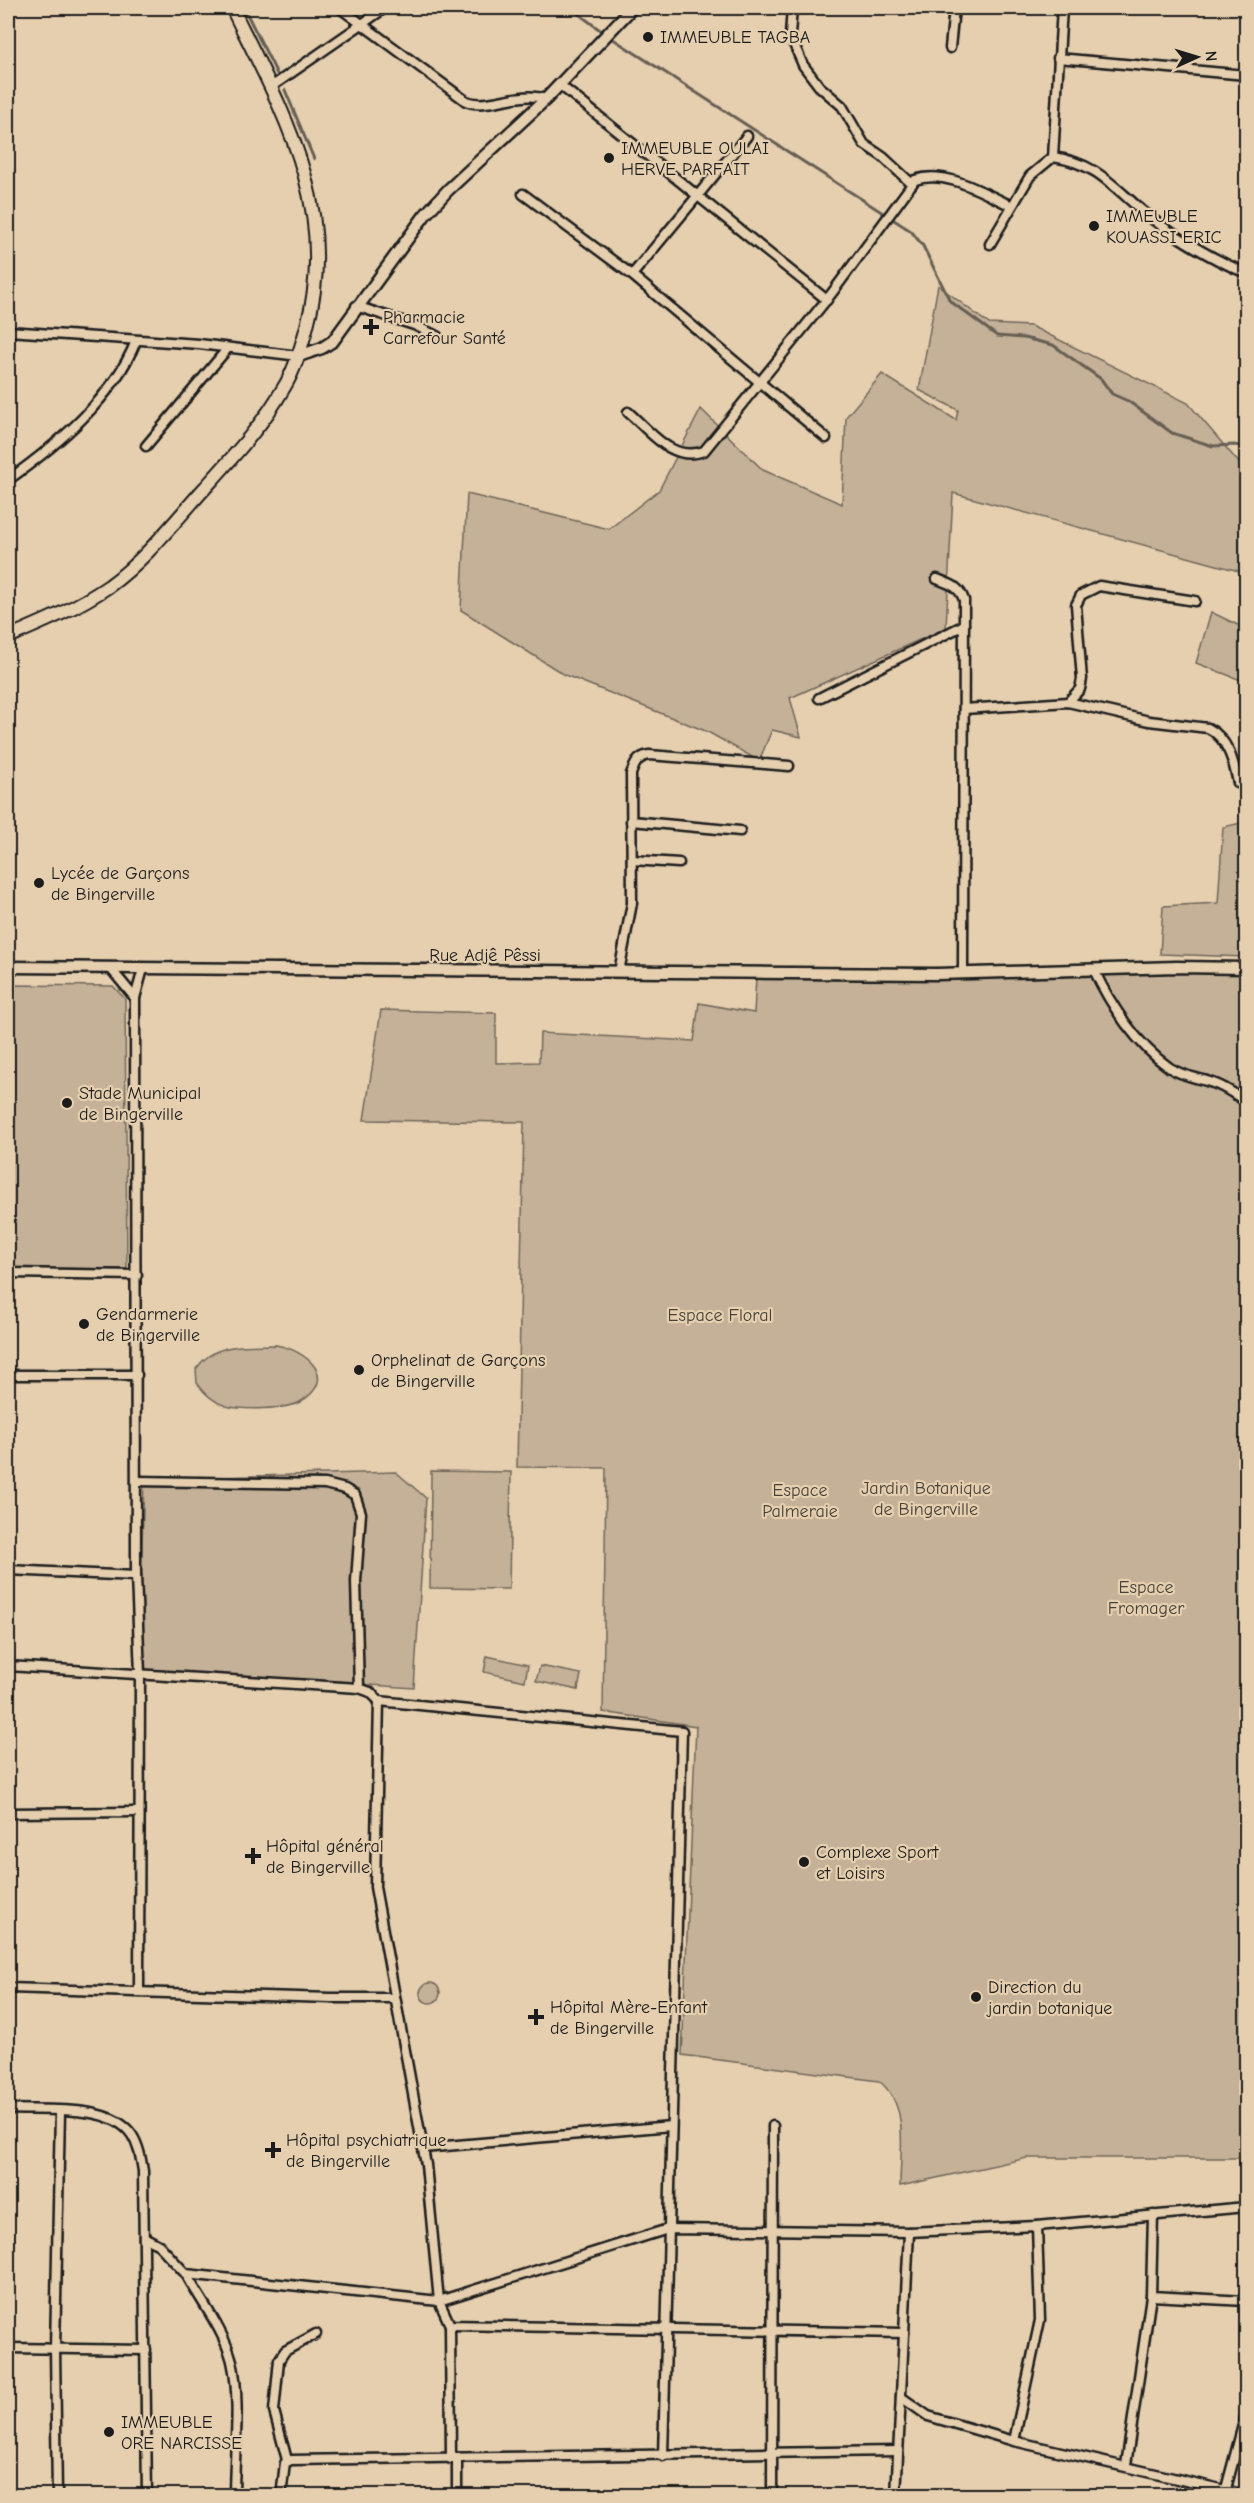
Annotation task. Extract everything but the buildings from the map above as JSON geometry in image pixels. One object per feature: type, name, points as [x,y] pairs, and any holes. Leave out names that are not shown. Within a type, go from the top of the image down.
[{"type":"main road","points":[[8,637],[80,604],[110,585],[137,562],[232,458],[262,421],[284,387],[299,356],[313,296],[316,250],[314,210],[298,148],[232,8]]},
{"type":"street","points":[[340,8],[472,104],[530,95],[546,99]]},
{"type":"street","points":[[271,87],[385,8]]},
{"type":"street","points":[[8,331],[228,348],[299,356],[322,348],[333,341],[356,306],[448,190],[546,99],[632,8]]},
{"type":"street","points":[[792,8],[790,35],[803,65],[819,86],[842,106],[864,144],[890,163],[912,184]]},
{"type":"street","points":[[950,48],[954,8]]},
{"type":"street","points":[[990,244],[1010,205],[1030,176],[1053,157],[1062,8]]},
{"type":"street","points":[[1058,58],[1246,75]]},
{"type":"street","points":[[560,85],[827,300]]},
{"type":"street","points":[[1246,92],[1246,121]]},
{"type":"street","points":[[632,275],[747,136]]},
{"type":"street","points":[[1053,157],[1072,160],[1104,175],[1155,220],[1218,260],[1246,273]]},
{"type":"street","points":[[628,412],[673,452],[692,455],[711,445],[759,381],[827,300],[912,184],[922,177],[951,180],[1010,205]]},
{"type":"street","points":[[523,194],[632,275],[826,438]]},
{"type":"street","points":[[356,306],[414,325],[437,336]]},
{"type":"street","points":[[8,480],[85,416],[125,364],[136,341]]},
{"type":"street","points":[[146,446],[228,348]]},
{"type":"street","points":[[937,579],[954,585],[961,592],[964,625],[963,973]]},
{"type":"street","points":[[1068,702],[1080,689],[1082,679],[1076,605],[1081,594],[1099,586],[1195,601]]},
{"type":"street","points":[[819,698],[964,625]]},
{"type":"street","points":[[964,709],[1068,702],[1149,721],[1208,728],[1217,733],[1224,742],[1235,768],[1238,783]]},
{"type":"street","points":[[619,972],[632,903],[631,774],[641,757],[650,755],[789,766]]},
{"type":"street","points":[[632,821],[740,831]]},
{"type":"street","points":[[632,860],[679,863]]},
{"type":"street","name":"Rue Adjê Pêssi","points":[[8,967],[963,973],[1246,968]]},
{"type":"street","points":[[111,969],[135,998]]},
{"type":"street","points":[[139,1991],[140,1674],[136,1576],[135,998],[143,969]]},
{"type":"street","points":[[1094,970],[1139,1041],[1154,1054],[1171,1068],[1216,1084],[1246,1101]]},
{"type":"street","points":[[8,1273],[137,1275]]},
{"type":"street","points":[[8,1375],[137,1376]]},
{"type":"street","points":[[137,1480],[325,1484],[345,1488],[355,1495],[361,1513],[356,1581],[359,1688]]},
{"type":"street","points":[[8,1570],[136,1576]]},
{"type":"street","points":[[8,1666],[359,1688],[370,1692],[379,1701],[682,1731],[663,2456]]},
{"type":"street","points":[[379,1701],[375,1887],[423,2148],[439,2301],[450,2325],[457,2496]]},
{"type":"street","points":[[8,1813],[139,1812]]},
{"type":"street","points":[[8,1988],[394,1998]]},
{"type":"street","points":[[8,2109],[100,2113],[121,2124],[131,2134],[143,2171],[147,2496]]},
{"type":"street","points":[[57,2496],[55,2349],[60,2112]]},
{"type":"street","points":[[423,2148],[671,2126]]},
{"type":"street","points":[[772,2496],[773,2126]]},
{"type":"street","points":[[186,2274],[439,2301],[668,2229],[772,2228],[909,2232],[1037,2226],[1246,2207]]},
{"type":"street","points":[[1126,2465],[1151,2296],[1154,2215]]},
{"type":"street","points":[[1014,2441],[1040,2320],[1037,2226]]},
{"type":"street","points":[[896,2496],[909,2232]]},
{"type":"street","points":[[144,2237],[159,2245],[186,2274],[227,2346],[232,2361],[235,2388],[234,2496]]},
{"type":"street","points":[[1151,2296],[1246,2301]]},
{"type":"street","points":[[450,2325],[904,2334]]},
{"type":"street","points":[[281,2496],[287,2460],[274,2411],[279,2360],[285,2351],[316,2334]]},
{"type":"street","points":[[8,2349],[146,2350]]},
{"type":"street","points":[[901,2397],[928,2416],[1014,2441],[1126,2465],[1225,2493],[1246,2495]]},
{"type":"street","points":[[1225,2493],[1246,2414]]},
{"type":"street","points":[[287,2460],[898,2451]]},
{"type":"green space","points":[[938,285],[989,324],[1031,326],[1188,403],[1246,471],[1246,573],[953,493],[946,628],[790,698],[801,737],[772,730],[759,761],[708,732],[565,675],[461,610],[467,494],[609,529],[659,490],[701,409],[763,470],[842,504],[846,417],[882,374],[956,420],[958,410],[919,390]]},
{"type":"green space","points":[[1211,612],[1246,629],[1246,682],[1196,663]]},
{"type":"green space","points":[[1246,822],[1246,957],[1160,954],[1163,906],[1218,903],[1223,827]]},
{"type":"green space","name":"Jardin Botanique de Bingerville","points":[[958,971],[1246,971],[1246,2158],[1027,2158],[900,2186],[902,2144],[899,2116],[889,2091],[879,2081],[682,2055],[696,1726],[603,1712],[606,1468],[517,1467],[524,1122],[364,1120],[381,1010],[496,1013],[496,1063],[539,1062],[540,1033],[694,1041],[699,1003],[754,1013],[756,977]]},
{"type":"green space","name":"Stade Municipal de Bingerville","points":[[8,985],[113,986],[125,999],[127,1269],[8,1268]]},
{"type":"green space","points":[[276,1345],[298,1353],[315,1367],[318,1375],[317,1384],[312,1393],[300,1402],[274,1408],[252,1409],[226,1406],[213,1400],[197,1383],[196,1369],[204,1360],[222,1349]]},
{"type":"green space","points":[[431,1471],[511,1472],[509,1589],[430,1588]]},
{"type":"green space","points":[[396,1472],[426,1498],[414,1688],[138,1669],[144,1479]]},
{"type":"green space","points":[[487,1656],[528,1665],[525,1681],[484,1672]]},
{"type":"green space","points":[[540,1666],[581,1674],[578,1690],[536,1681]]},
{"type":"green space","points":[[430,1983],[437,1986],[440,1993],[437,2000],[430,2003],[423,2000],[420,1993],[423,1986]]},
{"type":"waterway","points":[[244,8],[277,74]]},
{"type":"waterway","points":[[571,8],[604,33]]},
{"type":"waterway","points":[[610,37],[911,231],[923,246],[950,301],[997,336],[1024,338],[1053,345],[1101,379],[1112,394],[1128,401],[1172,433],[1213,446],[1246,447]]},
{"type":"waterway","points":[[285,90],[314,159]]},
{"type":"place","name":"IMMEUBLE TAGBA","points":[[648,37]]},
{"type":"place","name":"IMMEUBLE OULAI HERVE PARFAIT","points":[[609,158]]},
{"type":"place","name":"IMMEUBLE KOUASSI ERIC","points":[[1094,226]]},
{"type":"place","name":"Pharmacie Carrefour Santé","points":[[371,327]]},
{"type":"place","name":"Lycée de Garçons de Bingerville","points":[[39,883]]},
{"type":"place","name":"Stade Municipal de Bingerville","points":[[67,1103]]},
{"type":"place","name":"Gendarmerie de Bingerville","points":[[84,1324]]},
{"type":"place","name":"Orphelinat de Garçons de Bingerville","points":[[359,1370]]},
{"type":"place","name":"Hôpital général de Bingerville","points":[[253,1856]]},
{"type":"place","name":"Complexe Sport et Loisirs","points":[[804,1862]]},
{"type":"place","name":"Direction du jardin botanique","points":[[976,1997]]},
{"type":"place","name":"Hôpital Mère-Enfant de Bingerville","points":[[536,2017]]},
{"type":"place","name":"Hôpital psychiatrique de Bingerville","points":[[273,2150]]},
{"type":"place","name":"IMMEUBLE ORE NARCISSE","points":[[109,2432]]},
{"type":"park label","name":"Espace Floral","points":[[720,1315]]},
{"type":"park label","name":"Espace Palmeraie","points":[[800,1500]]},
{"type":"park label","name":"Espace Fromager","points":[[1146,1597]]}]
